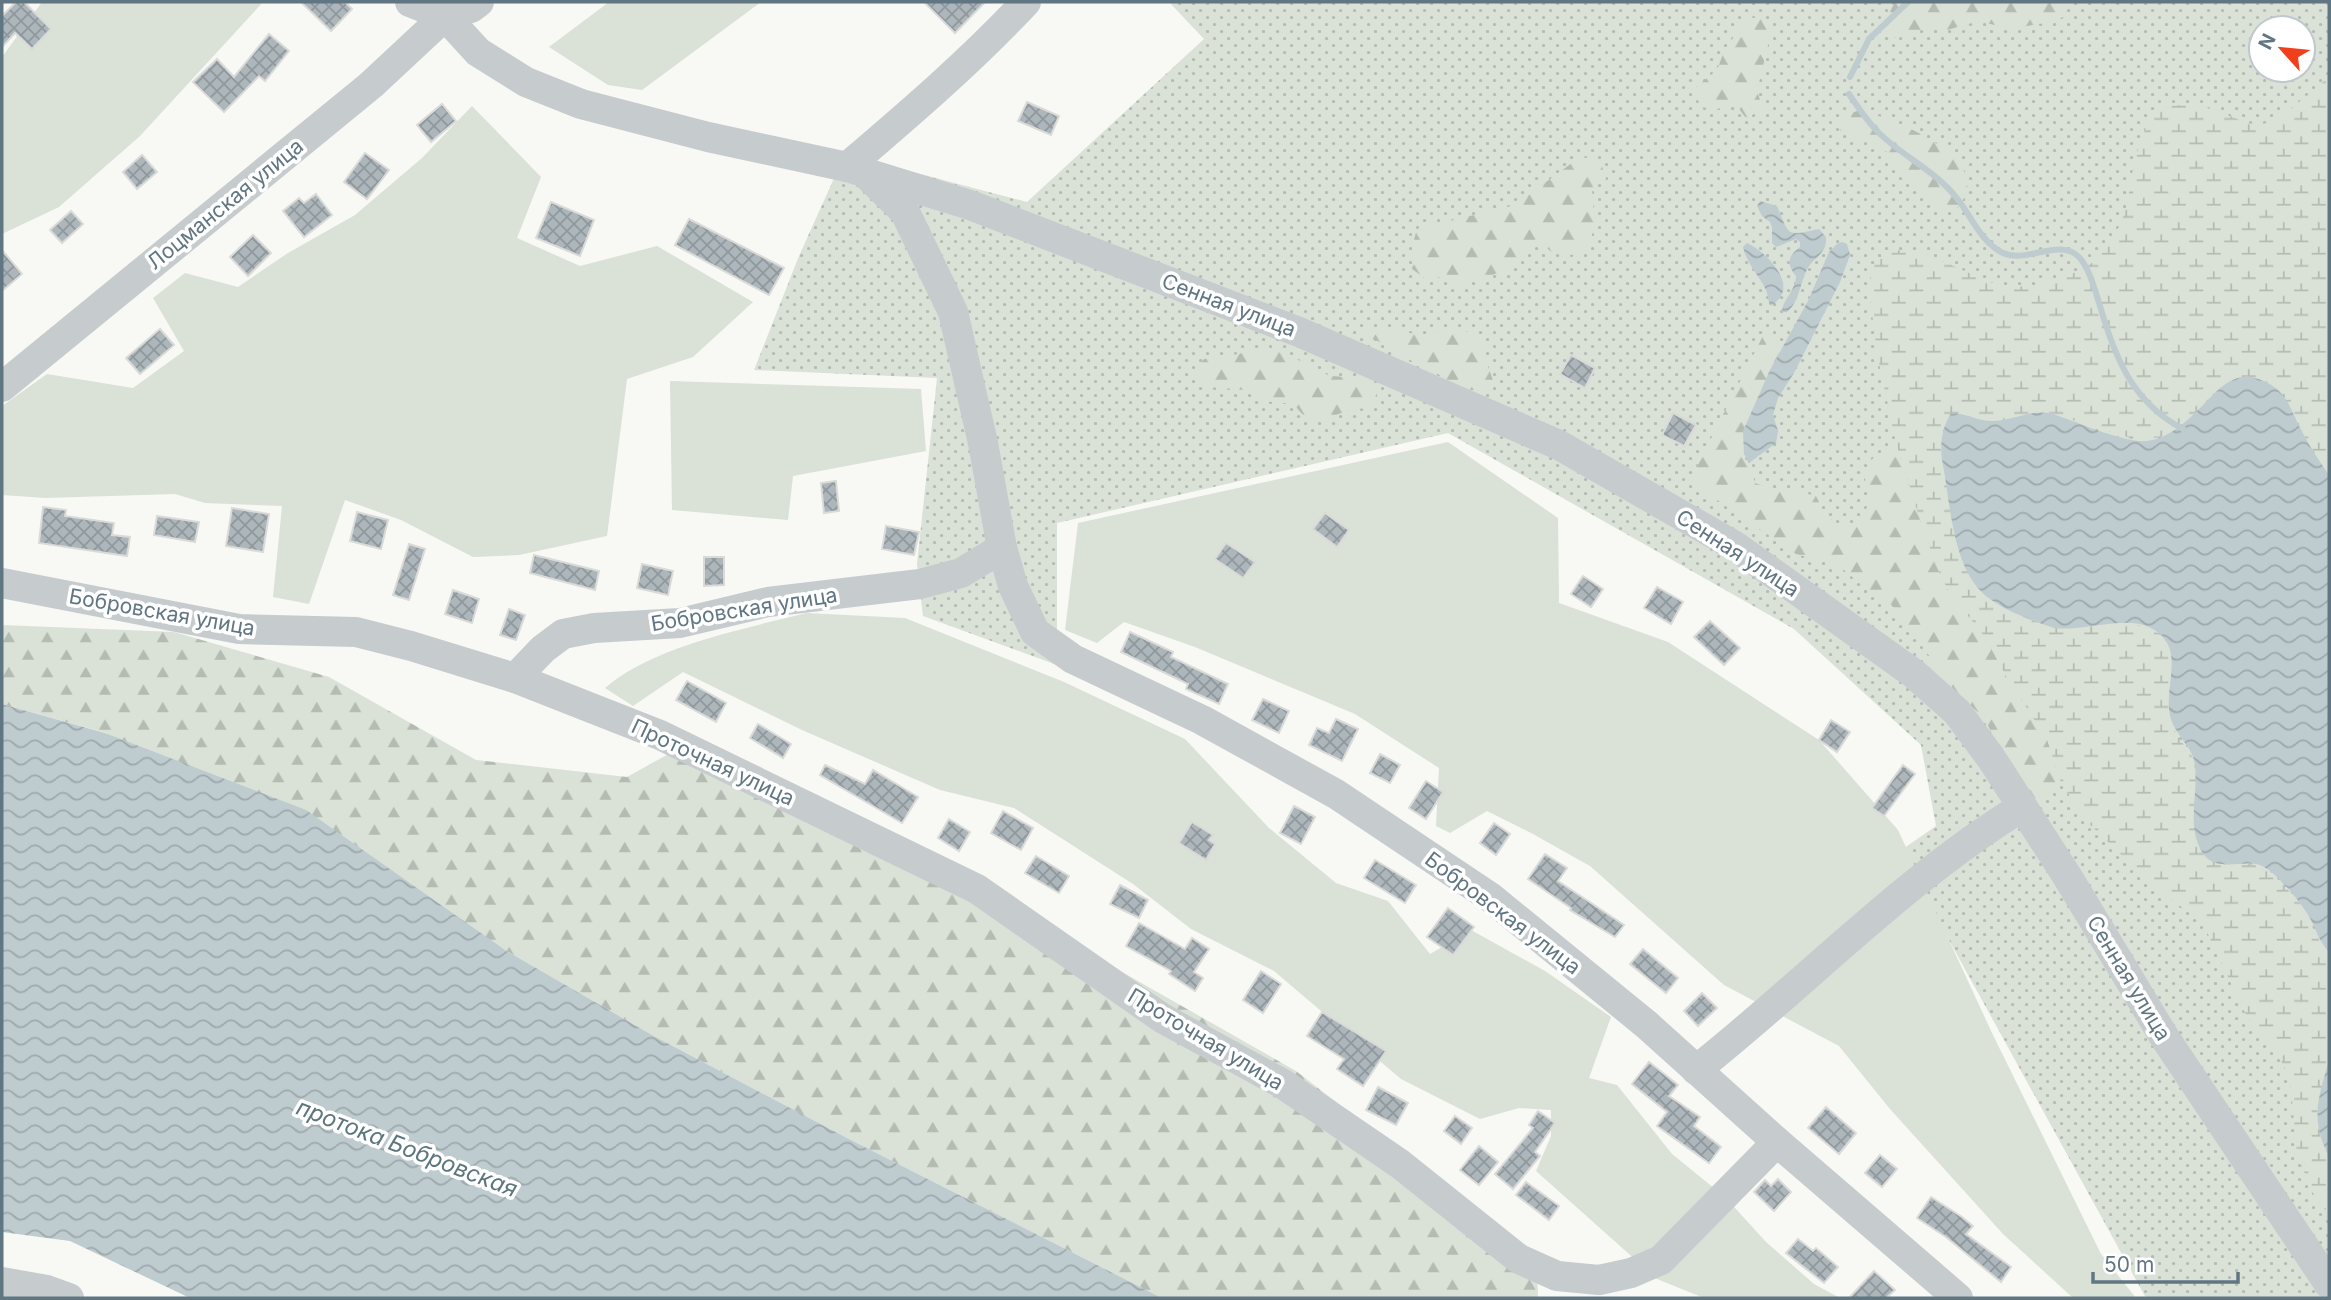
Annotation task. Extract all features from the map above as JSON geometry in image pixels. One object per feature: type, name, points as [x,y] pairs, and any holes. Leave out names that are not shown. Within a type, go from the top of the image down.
[{"type":"street","points":[[410,2],[445,16],[478,52],[526,82],[581,104],[708,138],[856,170],[1026,2]]},
{"type":"street","name":"Лоцманская улица","points":[[2,387],[371,85],[445,16],[471,8],[478,2]]},
{"type":"street","name":"Бобровская улица","points":[[856,170],[905,212],[953,312],[983,443],[1003,548],[1013,586],[1035,632],[1073,659],[1202,720],[1336,794],[1490,897],[1647,1025],[1777,1142],[1958,1298]]},
{"type":"street","name":"Сенная улица","points":[[856,170],[970,205],[1299,332],[1559,445],[1735,546],[1913,673],[1957,712],[1991,758],[2163,1035],[2329,1284]]},
{"type":"street","name":"Бобровская улица","points":[[2,583],[239,629],[356,632],[515,678],[543,649],[564,634],[594,628],[680,623],[768,602],[920,584],[961,573],[1003,548]]},
{"type":"street","name":"Проточная улица","points":[[515,678],[660,735],[977,889],[1162,1018],[1283,1084],[1400,1164],[1519,1259],[1557,1276],[1599,1280],[1631,1273],[1661,1260],[1777,1142]]},
{"type":"street","points":[[1696,1070],[1752,1026],[1878,912],[2022,807]]},
{"type":"street","points":[[2,1282],[47,1290],[69,1298]]},
{"type":"green space","points":[[42,2],[263,2],[140,136],[59,207],[2,234],[2,57]]},
{"type":"green space","points":[[609,2],[761,2],[642,90],[608,85],[549,47]]},
{"type":"green space","points":[[1169,2],[2329,2],[2329,1298],[2146,1298],[1900,851],[1936,826],[1921,745],[1794,629],[1448,433],[1057,523],[1057,665],[923,616],[917,564],[937,378],[754,370],[799,256],[845,154],[1027,202],[1204,39]]},
{"type":"green space","points":[[1895,2],[2063,2],[2068,7],[2065,16],[2055,21],[2011,29],[1978,21],[1947,30],[1915,30],[1895,38],[1889,29],[1888,21]]},
{"type":"green space","points":[[1748,17],[1769,20],[1770,37],[1757,91],[1763,109],[1746,118],[1736,105],[1717,109],[1700,107],[1695,88],[1717,70],[1725,49]]},
{"type":"green space","points":[[2329,77],[2329,475],[2304,436],[2291,405],[2185,424],[2164,436],[2140,441],[2050,413],[1995,421],[1951,413],[1944,424],[1941,448],[1959,552],[1968,573],[1990,599],[2110,624],[2147,626],[2162,636],[2169,645],[2172,680],[2168,704],[2175,733],[2194,759],[2194,827],[2217,863],[2261,865],[2270,871],[2301,904],[2320,942],[2329,951],[2329,1061],[2318,1100],[2317,1123],[2322,1143],[2329,1156],[2329,1215],[2314,1195],[2297,1155],[2291,1088],[2284,1066],[2246,1015],[2206,930],[2191,914],[2157,889],[2082,817],[2060,780],[2047,739],[2008,680],[1986,638],[1951,595],[1941,577],[1896,443],[1878,358],[1869,291],[1871,269],[1886,252],[1908,249],[1929,255],[1989,282],[2010,287],[2033,286],[2077,272],[2095,261],[2109,245],[2120,225],[2128,203],[2140,141],[2154,110],[2171,106],[2197,106],[2259,126],[2282,116]]},
{"type":"green space","points":[[472,106],[541,177],[517,238],[580,266],[657,246],[753,302],[693,357],[627,379],[607,536],[519,555],[473,557],[401,520],[345,500],[309,604],[273,597],[282,506],[205,503],[175,494],[45,498],[2,495],[2,406],[47,374],[133,388],[184,351],[153,298],[185,273],[238,287],[288,253],[355,215],[422,158]]},
{"type":"green space","points":[[1859,110],[1890,120],[1929,139],[1960,164],[1967,178],[1966,194],[1957,208],[1938,208],[1896,173],[1891,155],[1876,144],[1857,141],[1840,130],[1845,116]]},
{"type":"green space","points":[[1580,157],[1600,160],[1606,179],[1592,189],[1595,227],[1588,245],[1572,255],[1552,252],[1538,242],[1509,269],[1458,287],[1443,277],[1426,279],[1412,269],[1412,247],[1417,229],[1515,205]]},
{"type":"green space","points":[[1370,327],[1423,335],[1447,329],[1460,329],[1471,333],[1486,350],[1486,361],[1494,383],[1484,390],[1463,390],[1378,341],[1356,334]]},
{"type":"green space","points":[[1767,328],[1784,344],[1770,370],[1745,459],[1749,463],[1755,483],[1816,496],[1825,515],[1842,526],[1862,522],[1869,501],[1865,478],[1873,458],[1896,443],[1941,577],[1951,595],[1986,638],[2008,680],[2047,739],[2060,780],[2042,801],[2024,794],[2012,777],[1985,719],[1954,690],[1893,606],[1874,595],[1839,566],[1796,554],[1707,493],[1692,476]]},
{"type":"green space","points":[[1257,348],[1288,354],[1319,372],[1332,376],[1367,379],[1377,387],[1374,401],[1368,407],[1325,419],[1312,419],[1300,412],[1294,404],[1262,401],[1244,390],[1211,387],[1201,380],[1196,370],[1204,359],[1239,354]]},
{"type":"green space","points":[[670,381],[921,389],[926,451],[793,476],[788,520],[672,510]]},
{"type":"green space","points":[[1448,442],[1558,518],[1559,603],[1668,642],[1819,740],[1898,830],[1992,1033],[2101,1254],[2136,1298],[2073,1298],[2003,1234],[1890,1109],[1839,1046],[1724,985],[1590,866],[1487,811],[1450,833],[1436,826],[1439,768],[1355,714],[1195,647],[1124,622],[1097,643],[1065,630],[1078,523]]},
{"type":"green space","points":[[806,613],[905,618],[1064,682],[1185,739],[1269,828],[1336,883],[1388,901],[1430,954],[1471,930],[1545,971],[1611,1017],[1589,1078],[1617,1085],[1672,1154],[1725,1197],[1766,1242],[1814,1284],[1840,1298],[1704,1298],[1657,1279],[1536,1171],[1551,1136],[1551,1110],[1519,1108],[1480,1119],[1401,1079],[1274,971],[1191,929],[1133,884],[1014,808],[940,790],[802,730],[683,672],[633,706],[605,688],[625,673],[673,650]]},
{"type":"green space","points":[[2,625],[174,632],[329,677],[476,760],[627,777],[692,741],[1115,968],[1296,1071],[1537,1257],[1538,1298],[1162,1298],[847,1138],[652,1035],[505,950],[106,733],[2,704]]},
{"type":"water","points":[[1760,201],[1777,206],[1784,224],[1791,232],[1819,229],[1826,237],[1823,250],[1809,266],[1795,303],[1787,312],[1782,312],[1783,307],[1796,276],[1790,260],[1800,247],[1800,242],[1796,239],[1776,247],[1772,243],[1772,227],[1757,206]]},
{"type":"water","points":[[1842,242],[1847,244],[1850,255],[1840,282],[1794,373],[1778,398],[1773,415],[1778,431],[1776,443],[1749,463],[1744,454],[1743,431],[1770,370],[1808,301],[1829,252]]},
{"type":"water","points":[[1747,243],[1772,262],[1782,281],[1783,290],[1779,299],[1770,306],[1766,290],[1745,253],[1743,247]]},
{"type":"water","points":[[2247,376],[2271,385],[2285,398],[2329,475],[2329,952],[2302,906],[2266,868],[2252,864],[2218,864],[2204,855],[2199,846],[2194,825],[2194,760],[2171,719],[2171,656],[2161,635],[2149,627],[2128,623],[2054,628],[2013,612],[1990,599],[1977,587],[1967,572],[1960,554],[1942,460],[1942,436],[1951,413],[1994,421],[2050,413],[2117,436],[2148,441],[2174,430],[2222,386]]},
{"type":"water","name":"протока Бобровская","points":[[2,704],[105,733],[306,810],[505,950],[652,1035],[847,1138],[1162,1298],[190,1298],[70,1241],[2,1232]]},
{"type":"water","points":[[2329,1061],[2329,1156],[2319,1131],[2318,1109]]},
{"type":"building","points":[[16,2],[24,2],[51,29],[32,49],[15,33],[2,47],[2,16]]},
{"type":"building","points":[[301,2],[345,2],[352,9],[331,31]]},
{"type":"building","points":[[924,2],[985,2],[955,33]]},
{"type":"building","points":[[269,34],[289,51],[265,81],[259,76],[224,112],[193,82],[217,59],[234,77]]},
{"type":"building","points":[[1027,102],[1059,116],[1051,135],[1018,121]]},
{"type":"building","points":[[442,104],[456,121],[431,142],[417,125]]},
{"type":"building","points":[[365,153],[389,170],[367,199],[344,182]]},
{"type":"building","points":[[142,155],[157,172],[137,189],[123,172]]},
{"type":"building","points":[[316,194],[332,215],[304,237],[283,211],[299,198],[304,203]]},
{"type":"building","points":[[551,202],[594,220],[580,256],[536,238]]},
{"type":"building","points":[[71,211],[83,224],[62,243],[50,230]]},
{"type":"building","points":[[689,219],[784,268],[769,295],[675,245]]},
{"type":"building","points":[[253,235],[271,253],[248,276],[230,257]]},
{"type":"building","points":[[2,250],[22,274],[2,291]]},
{"type":"building","points":[[160,329],[174,345],[140,374],[126,358]]},
{"type":"building","points":[[1571,355],[1595,368],[1585,388],[1560,374]]},
{"type":"building","points":[[1673,413],[1696,425],[1684,446],[1662,435]]},
{"type":"building","points":[[836,481],[839,511],[824,513],[821,483]]},
{"type":"building","points":[[43,507],[66,510],[65,516],[114,523],[112,535],[130,537],[127,556],[39,543]]},
{"type":"building","points":[[232,508],[269,514],[263,552],[226,546]]},
{"type":"building","points":[[357,512],[388,520],[381,549],[350,541]]},
{"type":"building","points":[[1325,513],[1349,530],[1337,547],[1313,529]]},
{"type":"building","points":[[157,516],[199,522],[195,542],[154,535]]},
{"type":"building","points":[[886,526],[919,532],[914,555],[882,549]]},
{"type":"building","points":[[1226,543],[1255,562],[1243,578],[1215,559]]},
{"type":"building","points":[[409,544],[425,549],[409,600],[393,595]]},
{"type":"building","points":[[534,555],[599,571],[595,590],[530,573]]},
{"type":"building","points":[[704,557],[724,557],[724,585],[704,586]]},
{"type":"building","points":[[642,564],[673,571],[668,595],[637,588]]},
{"type":"building","points":[[1583,576],[1603,589],[1591,607],[1571,594]]},
{"type":"building","points":[[1657,587],[1683,602],[1671,624],[1644,608]]},
{"type":"building","points":[[453,590],[479,599],[472,623],[445,614]]},
{"type":"building","points":[[509,609],[525,615],[516,640],[500,635]]},
{"type":"building","points":[[1710,621],[1740,648],[1724,665],[1694,637]]},
{"type":"building","points":[[1130,632],[1173,652],[1171,657],[1228,684],[1219,704],[1186,689],[1188,684],[1121,652]]},
{"type":"building","points":[[687,681],[726,703],[716,722],[676,700]]},
{"type":"building","points":[[1263,699],[1289,711],[1279,733],[1252,720]]},
{"type":"building","points":[[1336,719],[1358,729],[1342,761],[1309,745],[1317,728],[1329,733]]},
{"type":"building","points":[[1831,720],[1850,732],[1837,752],[1819,740]]},
{"type":"building","points":[[758,724],[791,744],[783,758],[750,738]]},
{"type":"building","points":[[1380,754],[1400,765],[1390,783],[1370,773]]},
{"type":"building","points":[[825,765],[865,784],[873,770],[918,797],[902,823],[820,775]]},
{"type":"building","points":[[1903,765],[1915,774],[1884,816],[1872,808]]},
{"type":"building","points":[[1426,781],[1443,792],[1426,819],[1409,808]]},
{"type":"building","points":[[1294,806],[1315,817],[1301,844],[1280,833]]},
{"type":"building","points":[[1003,811],[1033,828],[1021,850],[991,833]]},
{"type":"building","points":[[949,819],[970,832],[959,851],[938,838]]},
{"type":"building","points":[[1192,822],[1213,835],[1209,840],[1215,844],[1206,860],[1179,843]]},
{"type":"building","points":[[1494,823],[1510,834],[1496,855],[1480,843]]},
{"type":"building","points":[[1545,854],[1567,868],[1558,881],[1624,925],[1615,937],[1570,910],[1571,908],[1528,879]]},
{"type":"building","points":[[1036,856],[1069,876],[1059,893],[1025,873]]},
{"type":"building","points":[[1375,860],[1416,885],[1405,903],[1364,878]]},
{"type":"building","points":[[1120,885],[1148,900],[1139,918],[1110,904]]},
{"type":"building","points":[[1448,908],[1474,927],[1453,955],[1427,937]]},
{"type":"building","points":[[1139,923],[1185,949],[1192,938],[1209,949],[1194,972],[1203,978],[1195,991],[1169,974],[1171,971],[1126,946]]},
{"type":"building","points":[[1643,949],[1678,978],[1666,993],[1630,964]]},
{"type":"building","points":[[1261,971],[1281,984],[1263,1013],[1243,1000]]},
{"type":"building","points":[[1702,993],[1717,1008],[1698,1026],[1684,1011]]},
{"type":"building","points":[[1322,1012],[1386,1051],[1363,1086],[1337,1069],[1344,1059],[1307,1036]]},
{"type":"building","points":[[1649,1062],[1678,1085],[1669,1096],[1700,1117],[1694,1126],[1721,1147],[1709,1163],[1657,1126],[1667,1112],[1632,1084]]},
{"type":"building","points":[[1378,1087],[1408,1103],[1396,1125],[1366,1110]]},
{"type":"building","points":[[1826,1107],[1856,1133],[1839,1154],[1808,1128]]},
{"type":"building","points":[[1538,1111],[1555,1123],[1535,1152],[1540,1156],[1513,1189],[1495,1174],[1533,1128],[1529,1125]]},
{"type":"building","points":[[1455,1116],[1472,1128],[1461,1144],[1444,1131]]},
{"type":"building","points":[[1479,1146],[1498,1162],[1479,1185],[1460,1170]]},
{"type":"building","points":[[1880,1155],[1897,1169],[1882,1187],[1865,1173]]},
{"type":"building","points":[[1778,1179],[1791,1192],[1774,1211],[1754,1192],[1765,1180],[1771,1186]]},
{"type":"building","points":[[1526,1182],[1559,1206],[1549,1220],[1516,1195]]},
{"type":"building","points":[[1931,1197],[1973,1226],[1966,1234],[2011,1267],[2001,1282],[1946,1237],[1917,1218]]},
{"type":"building","points":[[1798,1239],[1813,1251],[1816,1248],[1838,1267],[1824,1283],[1786,1253]]},
{"type":"building","points":[[1874,1271],[1895,1290],[1886,1298],[1849,1298]]},
{"type":"waterway","points":[[1850,77],[1869,39],[1908,2]]},
{"type":"waterway","points":[[1849,94],[1878,132],[1951,191],[1983,237],[1996,249],[2012,256],[2062,249],[2079,257],[2089,274],[2112,343],[2128,377],[2151,406],[2183,429]]}]
